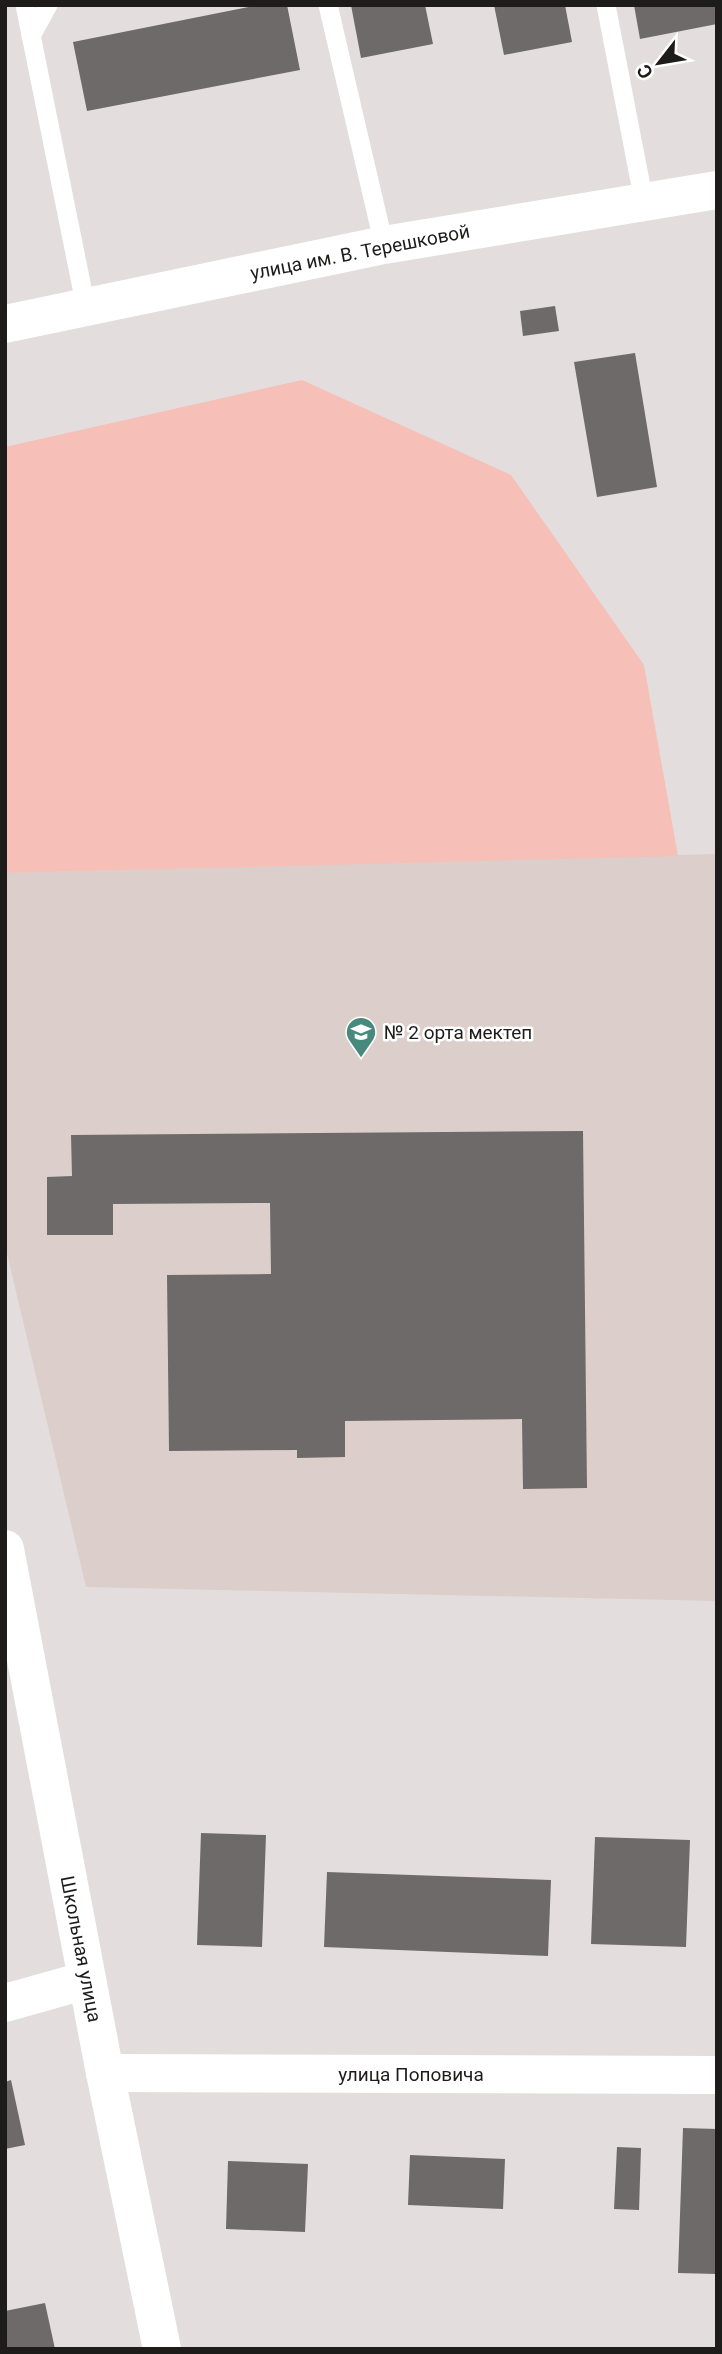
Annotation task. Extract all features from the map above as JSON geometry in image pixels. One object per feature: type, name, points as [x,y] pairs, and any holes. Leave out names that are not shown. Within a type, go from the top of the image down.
[{"type":"street","name":"улица им. В. Терешковой","points":[[5,324],[384,245],[717,190]]},
{"type":"street","name":"Школьная улица","points":[[7,1566],[104,2073],[162,2349]]},
{"type":"street","points":[[5,2003],[87,1980]]},
{"type":"street","name":"улица Поповича","points":[[104,2073],[717,2075]]},
{"type":"lane","points":[[25,5],[86,308]]},
{"type":"lane","points":[[32,36],[48,5]]},
{"type":"lane","points":[[328,5],[384,245]]},
{"type":"lane","points":[[606,5],[644,202]]},
{"type":"shaded area","points":[[302,380],[511,475],[644,665],[678,856],[5,873],[5,447]]},
{"type":"shaded area","name":"№ 2 орта мектеп","points":[[717,854],[717,1601],[86,1587],[5,1245],[5,873]]},
{"type":"building","points":[[259,5],[287,5],[300,70],[87,111],[73,42]]},
{"type":"building","points":[[351,5],[425,5],[433,44],[361,58]]},
{"type":"building","points":[[494,5],[565,5],[572,42],[504,55]]},
{"type":"building","points":[[634,5],[717,5],[717,24],[640,39]]},
{"type":"building","points":[[555,306],[559,331],[523,336],[520,311]]},
{"type":"building","points":[[635,353],[657,487],[597,497],[574,362]]},
{"type":"building","points":[[583,1131],[587,1488],[523,1489],[522,1419],[345,1421],[345,1457],[297,1458],[297,1450],[169,1451],[167,1275],[271,1274],[270,1203],[113,1204],[113,1235],[47,1235],[47,1177],[72,1176],[71,1135]]},
{"type":"building","points":[[201,1833],[266,1835],[262,1947],[197,1945]]},
{"type":"building","points":[[595,1837],[690,1840],[686,1947],[591,1944]]},
{"type":"building","points":[[327,1872],[551,1880],[548,1956],[324,1947]]},
{"type":"building","points":[[11,2080],[25,2145],[5,2149],[5,2082]]},
{"type":"building","points":[[683,2128],[717,2129],[717,2274],[678,2273]]},
{"type":"building","points":[[617,2147],[641,2148],[639,2210],[614,2209]]},
{"type":"building","points":[[410,2155],[505,2159],[503,2209],[408,2205]]},
{"type":"building","points":[[228,2161],[308,2164],[305,2232],[226,2229]]},
{"type":"building","points":[[45,2303],[55,2349],[5,2349],[5,2311]]},
{"type":"place","name":"№ 2 орта мектеп","points":[[361,1059]]}]
